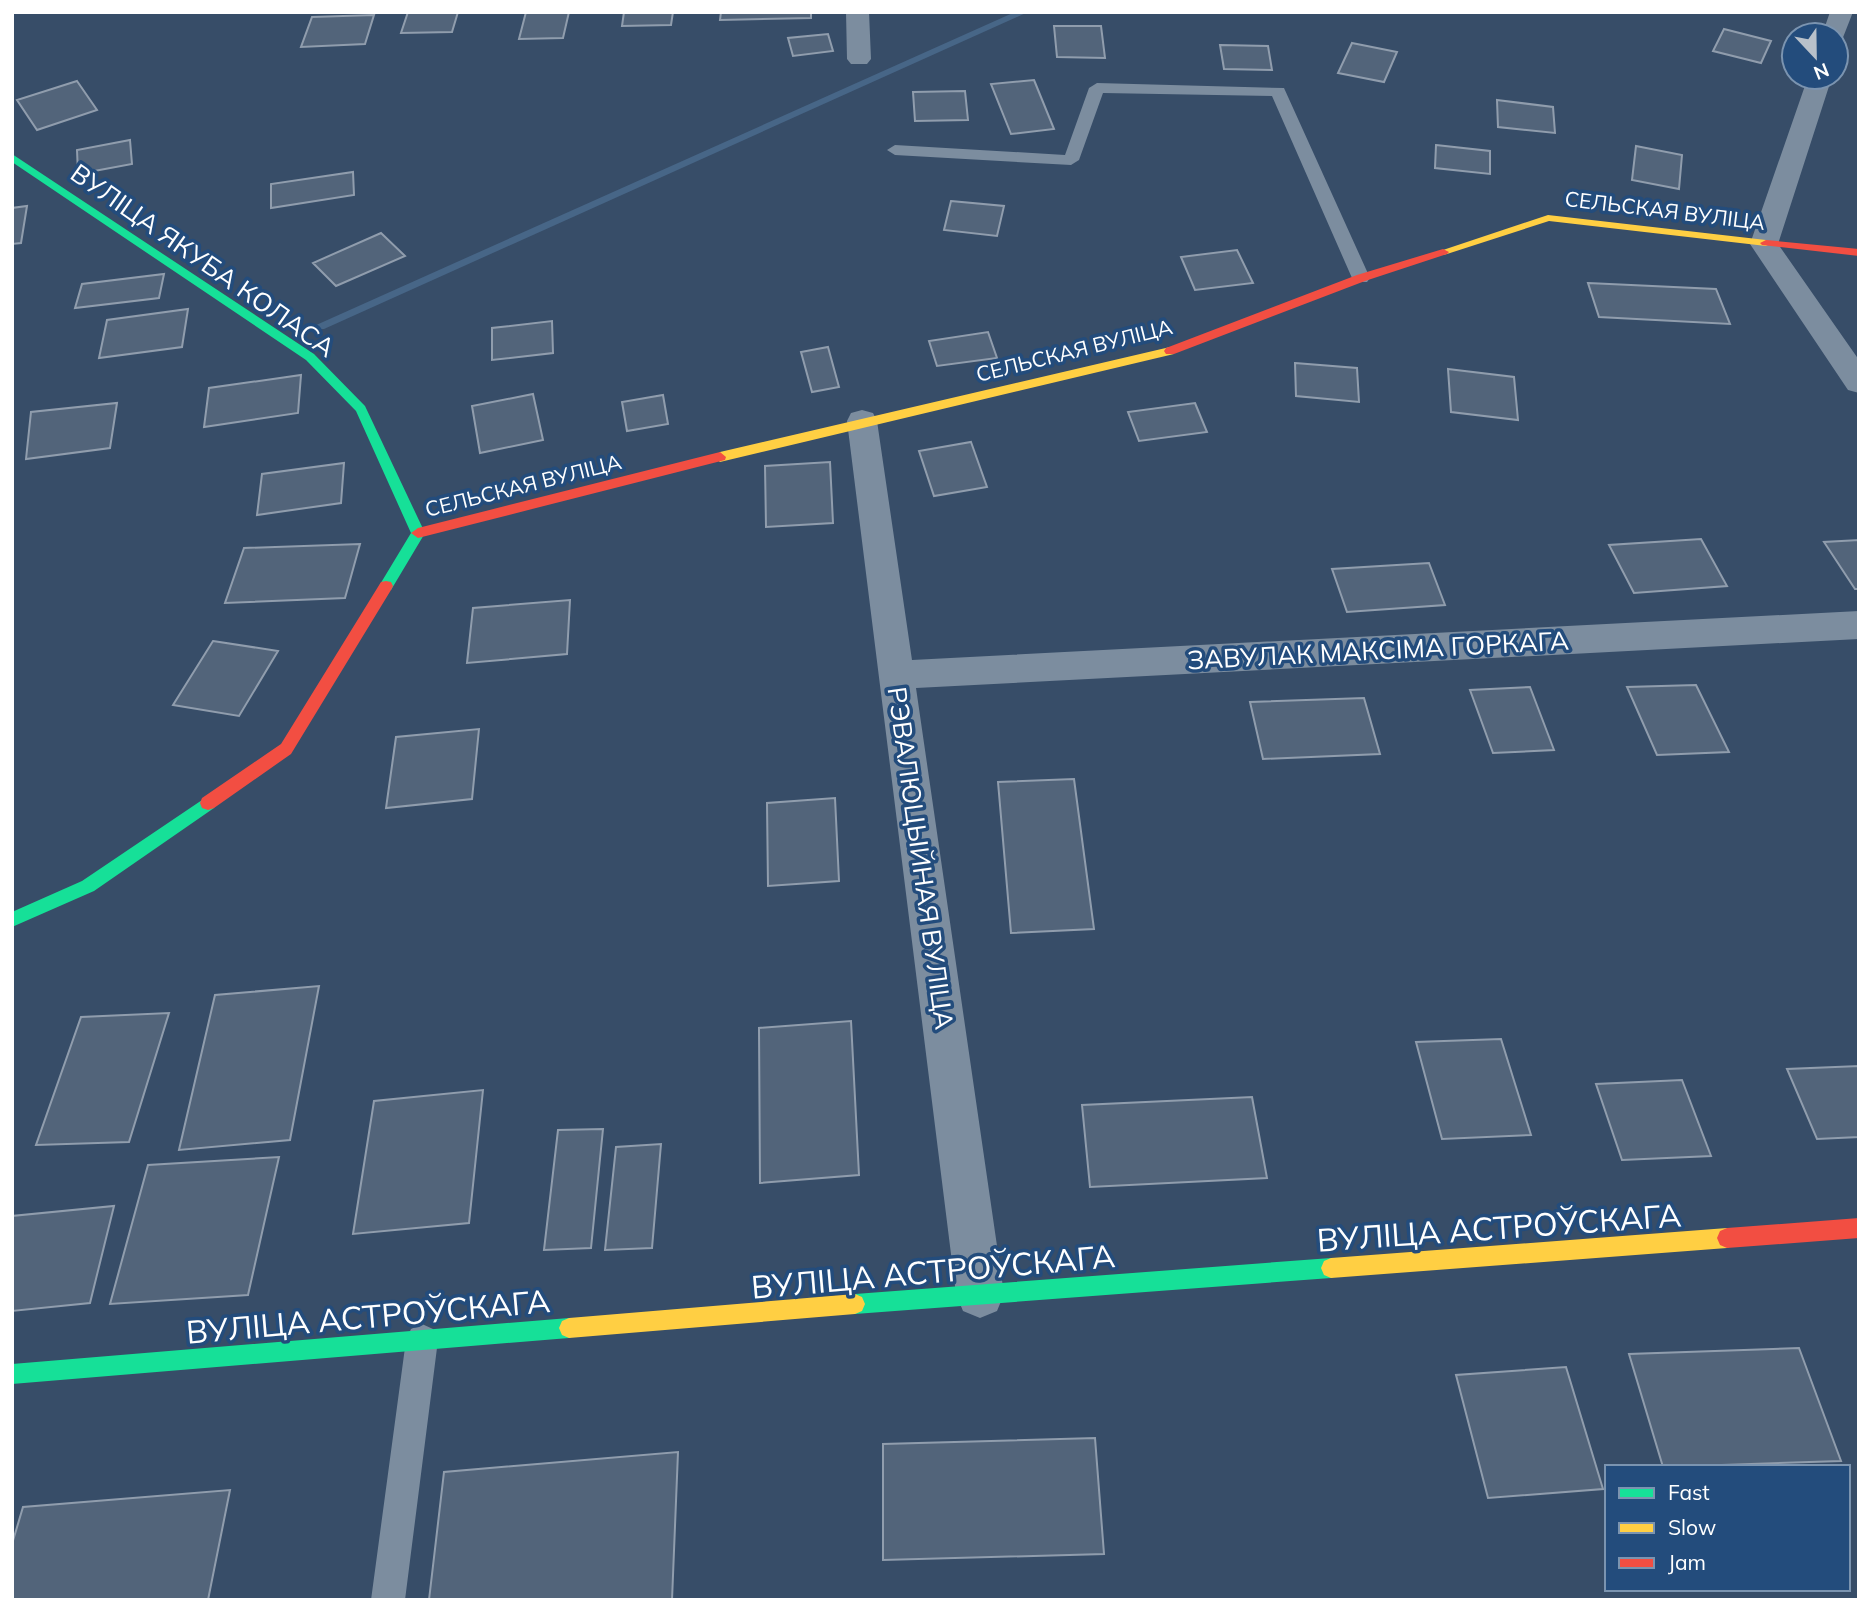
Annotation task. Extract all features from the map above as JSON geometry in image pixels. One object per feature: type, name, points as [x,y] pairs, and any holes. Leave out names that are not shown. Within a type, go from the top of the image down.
[{"type":"street","points":[[857,12],[859,59]]},
{"type":"street","points":[[1815,91],[1764,244],[1859,383]]},
{"type":"street","name":"ВУЛІЦА ЯКУБА КОЛАСА","points":[[12,157],[310,357],[361,409],[418,533]]},
{"type":"street","name":"СЕЛЬСКАЯ ВУЛІЦА","points":[[418,533],[862,421],[1167,352],[1361,278],[1548,218],[1859,253]]},
{"type":"street","name":"РЭВАЛЮЦЫЙНАЯ ВУЛІЦА","points":[[862,421],[980,1294]]},
{"type":"street","points":[[12,920],[88,886],[286,750],[418,533]]},
{"type":"street","name":"ЗАВУЛАК МАКСІМА ГОРКАГА","points":[[897,675],[1859,625]]},
{"type":"street","name":"ВУЛІЦА АСТРОЎСКАГА","points":[[12,1374],[980,1294],[1859,1228]]},
{"type":"lane","points":[[895,150],[1071,160],[1097,88],[1278,92],[1361,278]]},
{"type":"lane","points":[[388,1600],[422,1340]]},
{"type":"building","points":[[408,12],[458,12],[452,32],[401,33]]},
{"type":"building","points":[[526,12],[569,12],[563,38],[519,39]]},
{"type":"building","points":[[624,12],[673,12],[671,25],[622,26]]},
{"type":"building","points":[[721,12],[811,12],[811,18],[720,20]]},
{"type":"building","points":[[374,15],[365,44],[301,47],[312,17]]},
{"type":"building","points":[[1054,26],[1101,26],[1105,58],[1057,57]]},
{"type":"building","points":[[1724,29],[1771,41],[1761,63],[1713,51]]},
{"type":"building","points":[[828,34],[833,51],[793,56],[788,38]]},
{"type":"building","points":[[1352,43],[1397,52],[1384,82],[1338,73]]},
{"type":"building","points":[[1220,45],[1268,46],[1272,70],[1224,69]]},
{"type":"building","points":[[1034,80],[1054,129],[1011,134],[991,84]]},
{"type":"building","points":[[77,81],[97,110],[37,130],[17,100]]},
{"type":"building","points":[[965,91],[968,120],[915,121],[913,92]]},
{"type":"building","points":[[1497,100],[1553,107],[1555,133],[1498,127]]},
{"type":"building","points":[[130,140],[132,164],[78,174],[77,150]]},
{"type":"building","points":[[1436,145],[1490,151],[1490,174],[1435,168]]},
{"type":"building","points":[[1636,146],[1682,155],[1679,189],[1632,180]]},
{"type":"building","points":[[353,172],[354,195],[271,208],[271,184]]},
{"type":"building","points":[[951,201],[1004,206],[997,236],[944,230]]},
{"type":"building","points":[[27,206],[21,243],[12,244],[12,208]]},
{"type":"building","points":[[381,233],[405,256],[336,286],[313,263]]},
{"type":"building","points":[[1237,250],[1253,283],[1195,290],[1181,257]]},
{"type":"building","points":[[164,274],[159,298],[75,308],[82,284]]},
{"type":"building","points":[[1588,283],[1716,289],[1730,324],[1599,317]]},
{"type":"building","points":[[188,309],[182,347],[99,358],[107,320]]},
{"type":"building","points":[[552,321],[553,353],[492,360],[492,328]]},
{"type":"building","points":[[988,332],[997,358],[937,366],[929,341]]},
{"type":"building","points":[[828,347],[839,387],[812,392],[801,352]]},
{"type":"building","points":[[1295,363],[1357,368],[1359,402],[1296,396]]},
{"type":"building","points":[[1448,369],[1514,377],[1518,420],[1451,412]]},
{"type":"building","points":[[301,375],[298,413],[204,427],[209,388]]},
{"type":"building","points":[[533,394],[543,440],[480,453],[472,406]]},
{"type":"building","points":[[663,395],[668,424],[627,431],[622,402]]},
{"type":"building","points":[[117,403],[110,448],[26,459],[31,412]]},
{"type":"building","points":[[1195,403],[1207,432],[1139,441],[1128,412]]},
{"type":"building","points":[[971,442],[987,487],[934,496],[919,451]]},
{"type":"building","points":[[830,462],[833,523],[766,527],[765,466]]},
{"type":"building","points":[[344,463],[341,503],[257,515],[262,474]]},
{"type":"building","points":[[1701,539],[1727,586],[1634,593],[1609,545]]},
{"type":"building","points":[[1859,540],[1859,589],[1855,589],[1824,542]]},
{"type":"building","points":[[360,544],[345,598],[225,603],[244,548]]},
{"type":"building","points":[[1429,563],[1445,605],[1347,612],[1332,569]]},
{"type":"building","points":[[570,600],[567,654],[467,663],[473,608]]},
{"type":"building","points":[[213,641],[278,651],[239,716],[173,705]]},
{"type":"building","points":[[1696,685],[1729,752],[1657,755],[1627,687]]},
{"type":"building","points":[[1530,687],[1554,750],[1493,753],[1470,690]]},
{"type":"building","points":[[1364,698],[1380,754],[1263,759],[1250,702]]},
{"type":"building","points":[[479,729],[472,799],[386,808],[396,737]]},
{"type":"building","points":[[1074,779],[1094,929],[1011,933],[998,782]]},
{"type":"building","points":[[835,798],[839,881],[768,886],[767,803]]},
{"type":"building","points":[[319,986],[290,1140],[179,1150],[215,995]]},
{"type":"building","points":[[169,1013],[129,1142],[36,1145],[81,1017]]},
{"type":"building","points":[[851,1021],[859,1175],[760,1183],[759,1028]]},
{"type":"building","points":[[1501,1039],[1531,1135],[1442,1139],[1416,1042]]},
{"type":"building","points":[[1859,1066],[1859,1137],[1817,1139],[1787,1069]]},
{"type":"building","points":[[1682,1080],[1711,1156],[1622,1160],[1596,1084]]},
{"type":"building","points":[[483,1090],[469,1223],[353,1234],[374,1101]]},
{"type":"building","points":[[1252,1097],[1267,1178],[1090,1187],[1082,1105]]},
{"type":"building","points":[[603,1129],[591,1248],[544,1250],[558,1130]]},
{"type":"building","points":[[661,1144],[652,1248],[605,1250],[616,1147]]},
{"type":"building","points":[[279,1157],[248,1295],[110,1304],[148,1165]]},
{"type":"building","points":[[114,1206],[90,1303],[12,1311],[12,1216]]},
{"type":"building","points":[[1799,1348],[1841,1461],[1662,1465],[1629,1354]]},
{"type":"building","points":[[1566,1367],[1603,1489],[1488,1498],[1456,1375]]},
{"type":"building","points":[[1095,1438],[1104,1554],[883,1560],[883,1444]]},
{"type":"building","points":[[678,1452],[672,1600],[429,1600],[444,1472]]},
{"type":"building","points":[[230,1490],[208,1600],[12,1600],[12,1544],[23,1507]]},
{"type":"waterway","points":[[320,326],[1023,12]]},
{"type":"traffic: fast","points":[[12,157],[310,357],[361,409],[418,533],[386,586]]},
{"type":"traffic: fast","points":[[12,920],[88,886],[208,803]]},
{"type":"traffic: fast","points":[[855,1304],[1331,1268]]},
{"type":"traffic: fast","points":[[12,1374],[569,1328]]},
{"type":"traffic: slow","points":[[1443,252],[1548,218],[1766,243]]},
{"type":"traffic: slow","points":[[720,457],[1170,351]]},
{"type":"traffic: slow","points":[[1331,1268],[1727,1238]]},
{"type":"traffic: slow","points":[[569,1328],[855,1304]]},
{"type":"traffic: jam","points":[[1766,243],[1859,253]]},
{"type":"traffic: jam","points":[[1170,351],[1361,278],[1443,252]]},
{"type":"traffic: jam","points":[[418,533],[720,457]]},
{"type":"traffic: jam","points":[[208,803],[286,749],[386,586]]},
{"type":"traffic: jam","points":[[1727,1238],[1859,1228]]}]
